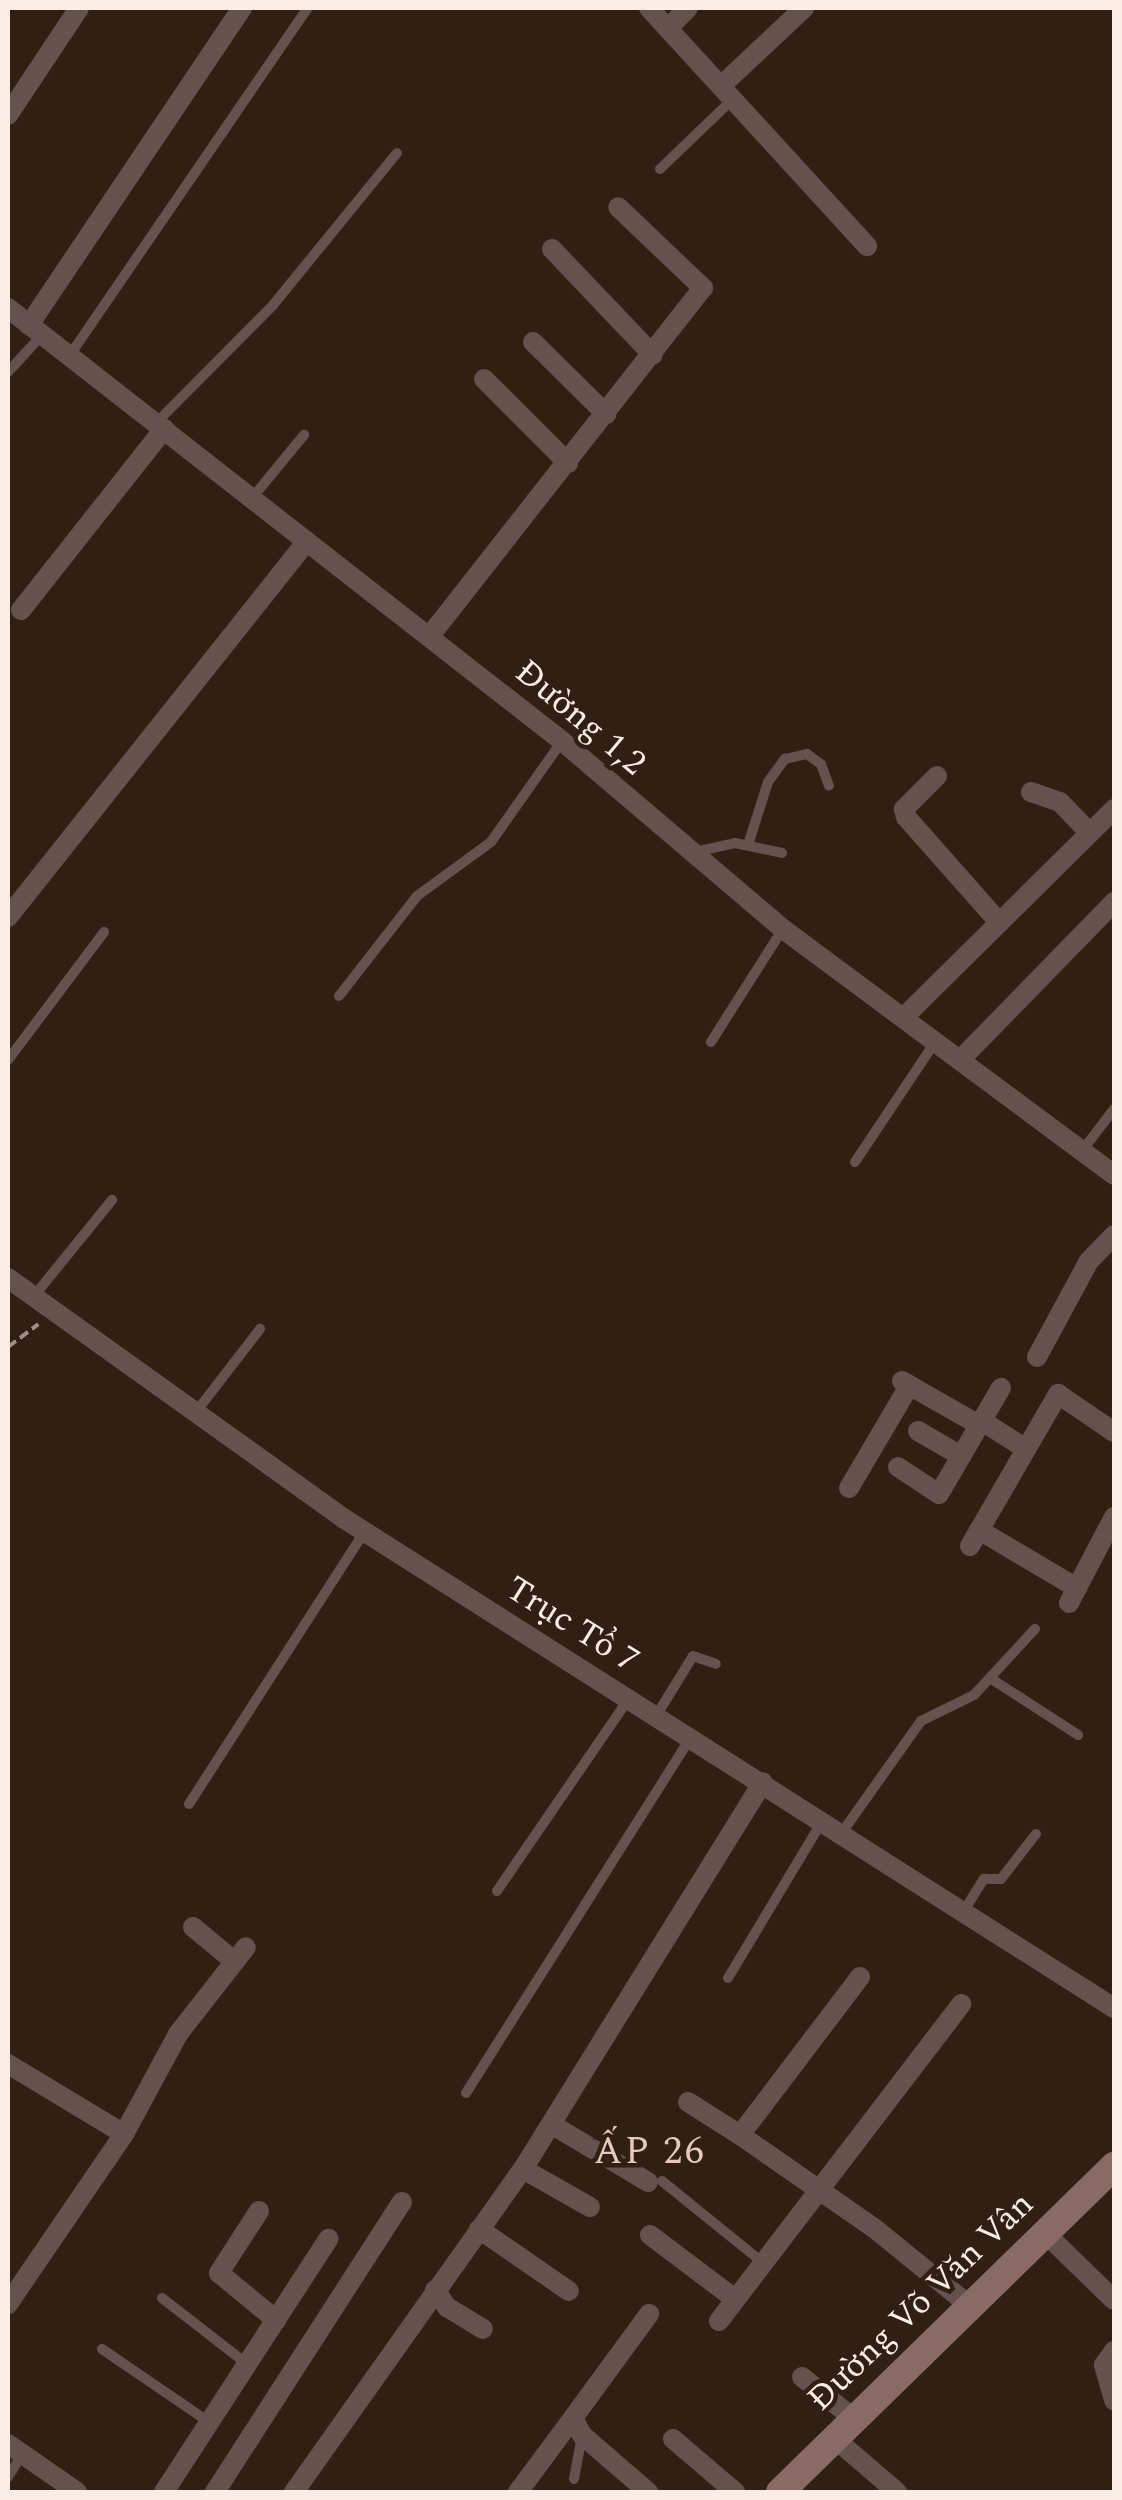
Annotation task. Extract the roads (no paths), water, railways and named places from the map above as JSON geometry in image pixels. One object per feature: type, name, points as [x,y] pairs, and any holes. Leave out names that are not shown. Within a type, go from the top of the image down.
[{"type":"street","points":[[8,115],[79,8]]},
{"type":"street","points":[[36,330],[242,8]]},
{"type":"street","points":[[649,8],[867,246]]},
{"type":"street","points":[[668,28],[688,8]]},
{"type":"street","points":[[728,92],[804,8]]},
{"type":"street","points":[[429,637],[703,288],[618,207]]},
{"type":"street","points":[[552,249],[653,355]]},
{"type":"street","name":"Đường 1,2","points":[[8,308],[562,741],[689,853],[783,929],[1114,1175]]},
{"type":"street","points":[[533,342],[606,414]]},
{"type":"street","points":[[484,379],[568,462]]},
{"type":"street","points":[[21,610],[160,426]]},
{"type":"street","points":[[8,917],[306,541]]},
{"type":"street","points":[[937,776],[904,809],[906,817],[998,922]]},
{"type":"street","points":[[1031,792],[1060,802],[1089,832]]},
{"type":"street","points":[[902,1018],[1114,809]]},
{"type":"street","points":[[960,1060],[1114,902]]},
{"type":"street","points":[[1037,1357],[1089,1262],[1114,1234]]},
{"type":"street","name":"Trục Tổ 7","points":[[8,1278],[364,1531],[843,1831],[1114,2008]]},
{"type":"street","points":[[850,1488],[906,1384],[1023,1447]]},
{"type":"street","points":[[898,1468],[939,1494],[1001,1388]]},
{"type":"street","points":[[1114,1432],[1058,1394],[1023,1447],[975,1538],[1073,1595],[1114,1517]]},
{"type":"street","points":[[918,1432],[961,1456]]},
{"type":"street","points":[[294,2492],[522,2169],[763,1782]]},
{"type":"street","points":[[11,2293],[124,2134],[178,2034],[240,1954],[194,1927]]},
{"type":"street","points":[[740,2135],[860,1977]]},
{"type":"street","points":[[719,2322],[961,2004]]},
{"type":"street","points":[[8,2064],[124,2134]]},
{"type":"street","points":[[688,2102],[818,2190],[970,2306]]},
{"type":"street","points":[[551,2124],[655,2182]]},
{"type":"street","name":"Đường Võ Văn Vân","points":[[780,2492],[1114,2166]]},
{"type":"street","points":[[522,2169],[590,2208]]},
{"type":"street","points":[[215,2492],[402,2202]]},
{"type":"street","points":[[259,2211],[219,2273],[276,2320]]},
{"type":"street","points":[[479,2229],[568,2291]]},
{"type":"street","points":[[1045,2233],[1114,2300]]},
{"type":"street","points":[[650,2235],[735,2299]]},
{"type":"street","points":[[164,2492],[328,2239]]},
{"type":"street","points":[[435,2290],[447,2307],[482,2329]]},
{"type":"street","points":[[518,2492],[577,2427],[649,2314]]},
{"type":"street","points":[[1114,2350],[1104,2365],[1114,2400]]},
{"type":"street","points":[[802,2378],[844,2428],[878,2485],[898,2492]]},
{"type":"street","points":[[577,2427],[648,2492]]},
{"type":"street","points":[[673,2439],[735,2492]]},
{"type":"street","points":[[15,2449],[76,2492]]},
{"type":"lane","points":[[69,356],[308,8]]},
{"type":"lane","points":[[660,170],[728,92]]},
{"type":"lane","points":[[160,426],[273,305],[398,153]]},
{"type":"lane","points":[[8,372],[36,330]]},
{"type":"lane","points":[[252,498],[304,435]]},
{"type":"lane","points":[[339,996],[417,896],[491,842],[562,741]]},
{"type":"lane","points":[[748,845],[768,782],[785,759],[807,754],[821,764],[829,786]]},
{"type":"lane","points":[[689,853],[712,843],[748,845],[782,853]]},
{"type":"lane","points":[[711,1042],[783,929]]},
{"type":"lane","points":[[8,1060],[104,932]]},
{"type":"lane","points":[[855,1162],[935,1042]]},
{"type":"lane","points":[[1082,1151],[1114,1109]]},
{"type":"lane","points":[[33,1296],[112,1200]]},
{"type":"lane","points":[[196,1413],[260,1329]]},
{"type":"lane","points":[[189,1804],[364,1531]]},
{"type":"lane","points":[[843,1831],[921,1721],[974,1694],[1034,1628]]},
{"type":"lane","points":[[656,1716],[693,1656],[716,1664]]},
{"type":"lane","points":[[990,1678],[1078,1735]]},
{"type":"lane","points":[[497,1891],[629,1700]]},
{"type":"lane","points":[[466,2093],[691,1737]]},
{"type":"lane","points":[[728,1978],[824,1819]]},
{"type":"lane","points":[[964,1910],[984,1879],[1002,1878],[1036,1834]]},
{"type":"lane","points":[[655,2182],[762,2262]]},
{"type":"lane","points":[[162,2298],[246,2364]]},
{"type":"lane","points":[[102,2349],[209,2422]]},
{"type":"lane","points":[[574,2479],[577,2427]]},
{"type":"lane","points":[[8,2477],[15,2449]]},
{"type":"district","name":"ẤP 26","points":[[650,2153]]}]
